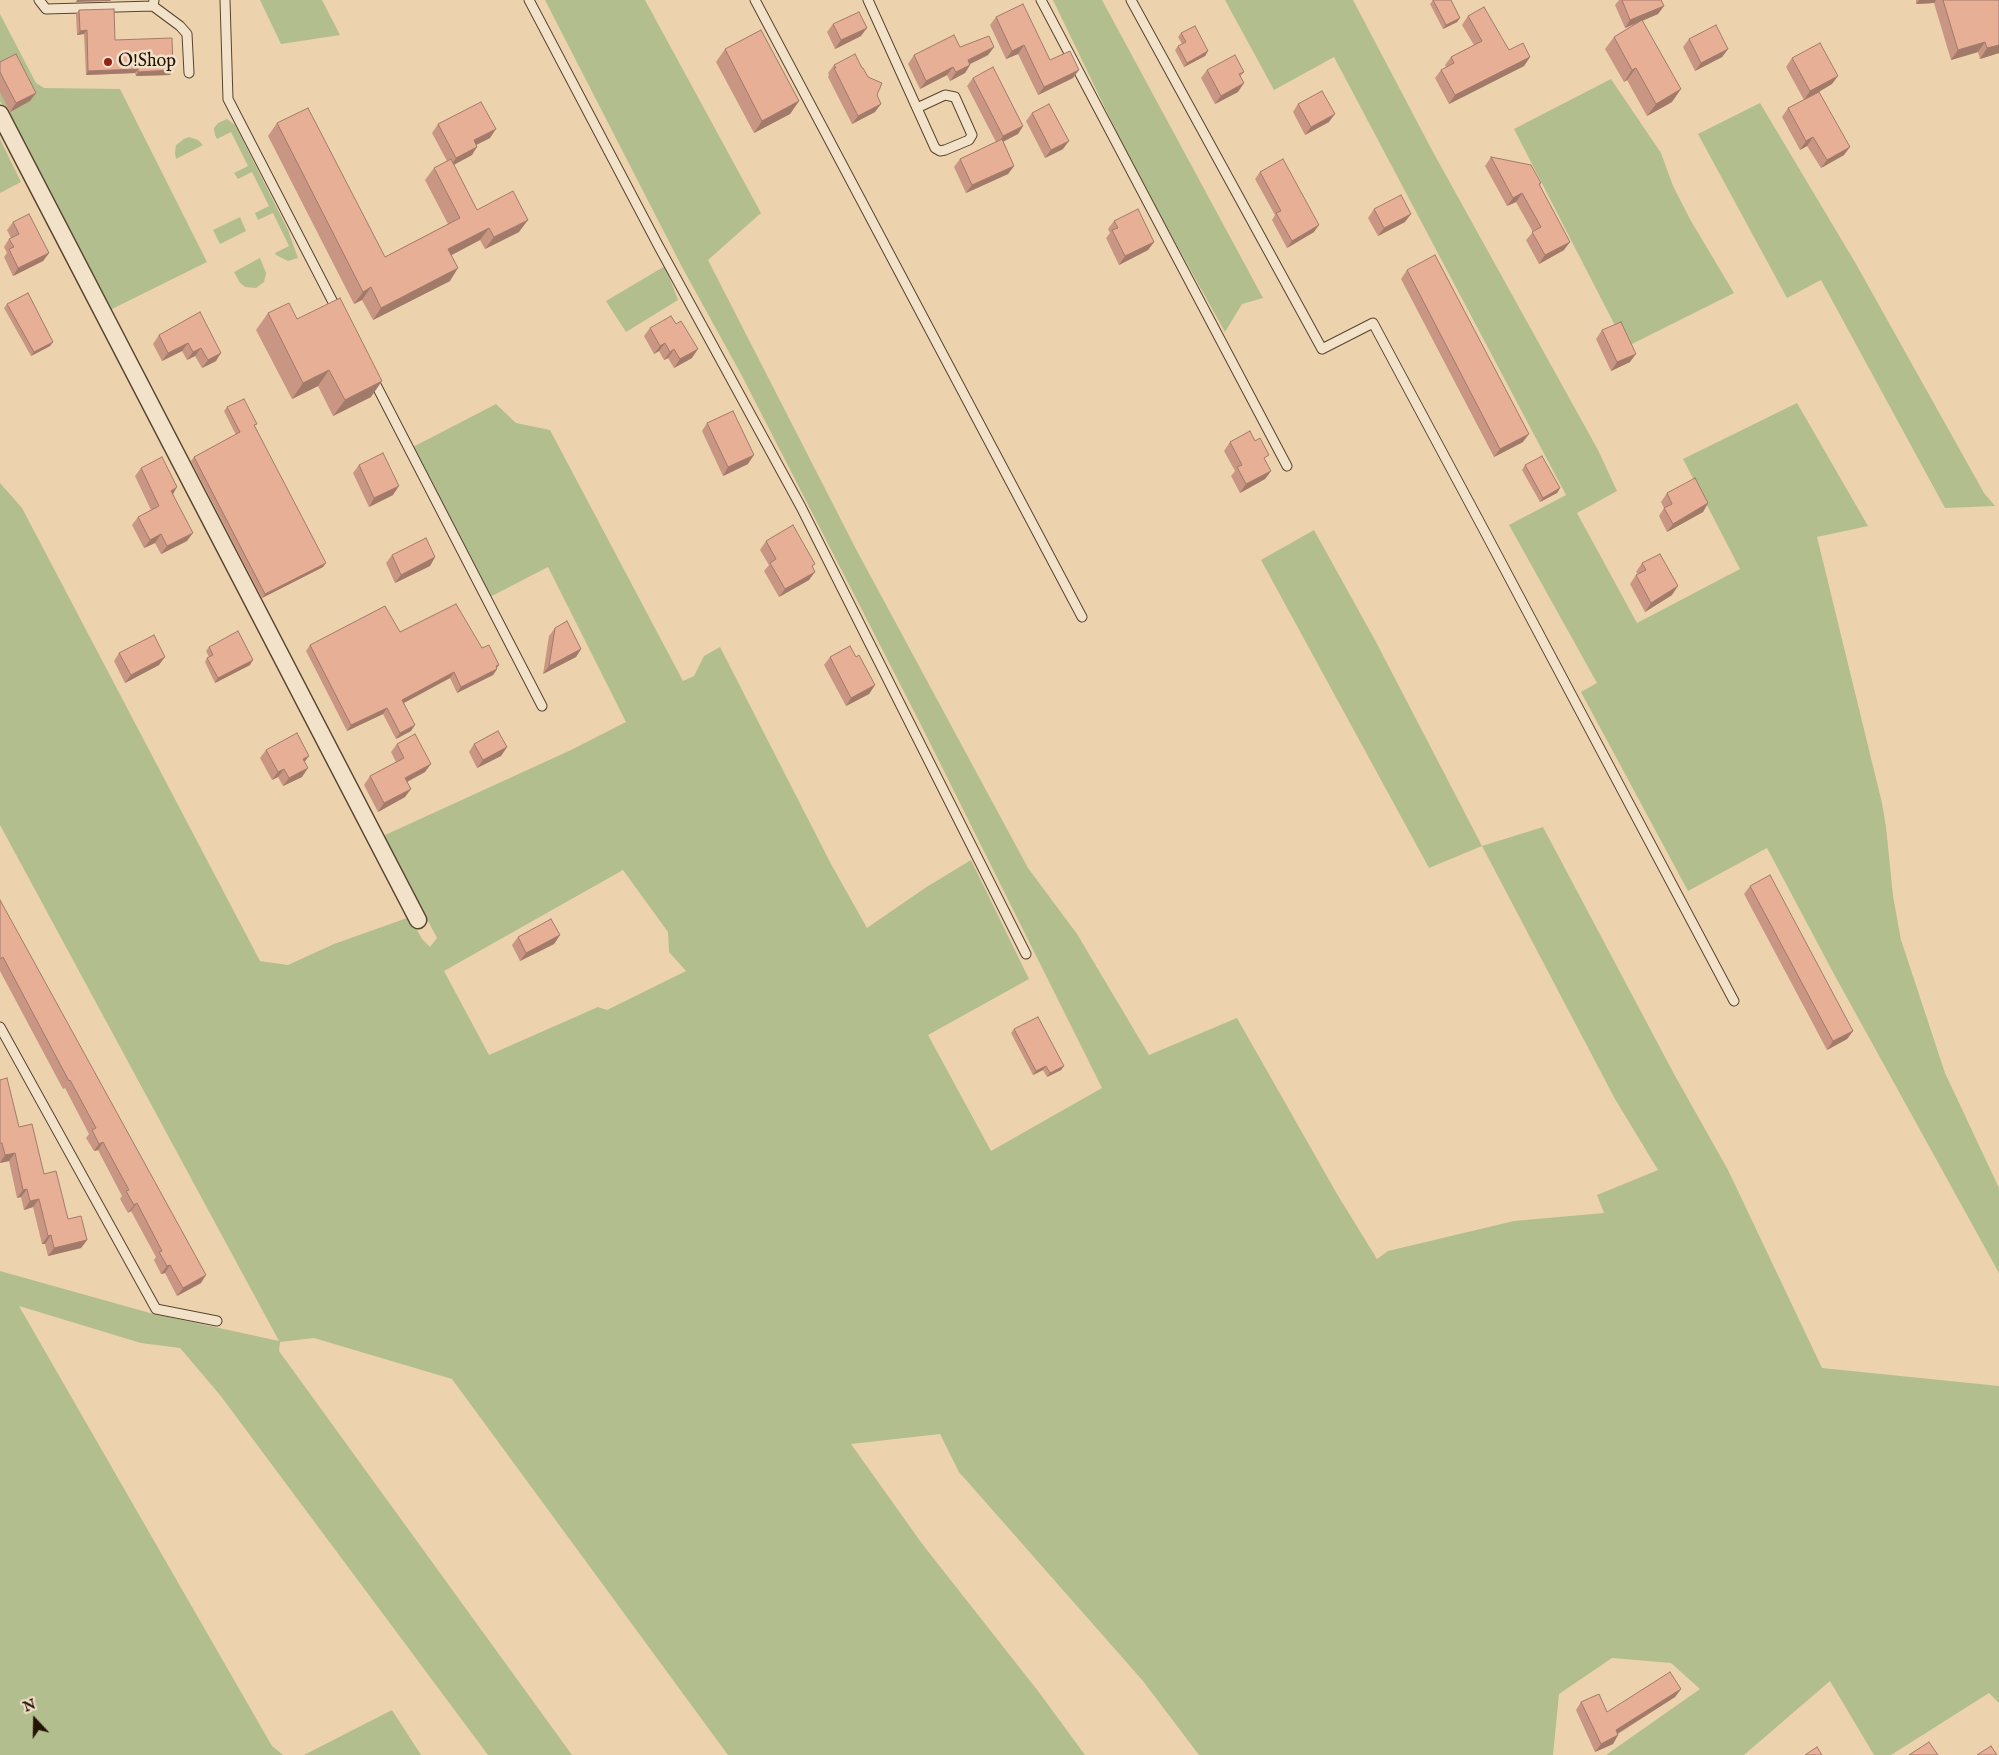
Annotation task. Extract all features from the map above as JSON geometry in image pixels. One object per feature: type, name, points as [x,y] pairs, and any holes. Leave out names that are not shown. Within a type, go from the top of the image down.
[{"type":"street","points":[[0,114],[418,920]]},
{"type":"lane","points":[[38,0],[46,9],[153,3],[187,34],[190,73]]},
{"type":"lane","points":[[225,0],[228,99],[343,321]]},
{"type":"lane","points":[[529,0],[801,507],[1026,954]]},
{"type":"lane","points":[[755,0],[1082,617]]},
{"type":"lane","points":[[868,0],[935,148],[940,151],[945,150],[969,140],[972,135],[955,97],[945,95],[917,108]]},
{"type":"lane","points":[[1041,0],[1287,466]]},
{"type":"lane","points":[[1131,0],[1322,349],[1373,324],[1734,1001]]},
{"type":"lane","points":[[366,365],[542,706]]},
{"type":"lane","points":[[0,1027],[156,1309],[217,1321]]},
{"type":"green space","points":[[260,0],[322,0],[340,35],[281,44]]},
{"type":"green space","points":[[545,0],[645,0],[761,213],[708,260],[857,551],[1028,868],[1077,934],[1149,1055],[1237,1018],[1337,1194],[1377,1259],[1388,1251],[1514,1221],[1604,1213],[1597,1195],[1658,1170],[1615,1099],[1482,846],[1543,827],[1674,1074],[1728,1170],[1822,1368],[1999,1386],[1999,1703],[1989,1693],[1891,1755],[1874,1755],[1830,1681],[1744,1755],[1606,1755],[1700,1689],[1671,1663],[1612,1658],[1559,1694],[1553,1755],[1199,1755],[1143,1681],[959,1472],[940,1434],[851,1444],[923,1545],[1038,1691],[1085,1755],[728,1755],[452,1379],[314,1338],[280,1342],[279,1351],[572,1755],[488,1755],[220,1395],[180,1348],[141,1343],[19,1306],[272,1746],[283,1755],[0,1755],[0,1271],[150,1313],[279,1341],[0,825],[0,483],[22,508],[260,961],[288,965],[334,944],[410,917],[422,939],[430,947],[437,938],[383,836],[571,750],[626,722],[548,567],[490,597],[413,447],[496,404],[516,423],[550,430],[683,681],[694,676],[704,656],[720,647],[831,864],[867,928],[925,888],[971,860],[1029,979],[928,1035],[991,1151],[1102,1088],[921,725],[742,376],[682,267]],"holes":[[[623,870],[668,932],[669,952],[686,971],[607,1010],[598,1007],[489,1055],[444,971]]]},
{"type":"green space","points":[[1053,0],[1102,0],[1263,298],[1242,304],[1225,332],[1135,170]]},
{"type":"green space","points":[[1225,0],[1353,0],[1433,152],[1598,450],[1617,491],[1577,513],[1637,623],[1740,569],[1683,459],[1797,403],[1868,526],[1817,537],[1882,803],[1893,896],[1901,940],[1945,1073],[1999,1188],[1999,1273],[1835,976],[1767,848],[1688,891],[1581,692],[1597,683],[1509,525],[1566,495],[1334,57],[1274,90]]},
{"type":"green space","points":[[0,14],[36,83],[44,88],[120,89],[207,262],[108,311],[0,101]]},
{"type":"green space","points":[[1611,79],[1661,153],[1673,186],[1691,221],[1734,293],[1626,347],[1514,129]]},
{"type":"green space","points":[[1760,103],[1856,264],[1984,493],[1995,506],[1945,508],[1821,280],[1787,298],[1698,134]]},
{"type":"green space","points":[[227,119],[235,125],[288,230],[298,258],[288,261],[276,255],[275,253],[289,246],[273,213],[258,220],[255,213],[269,206],[252,172],[238,179],[234,173],[248,166],[231,132],[217,139],[215,135],[214,128],[218,123]]},
{"type":"green space","points":[[189,137],[198,140],[203,145],[176,159],[176,145]]},
{"type":"green space","points":[[0,139],[21,182],[0,193]]},
{"type":"green space","points":[[240,217],[246,231],[220,244],[213,230]]},
{"type":"green space","points":[[260,258],[266,273],[264,282],[256,288],[245,287],[240,283],[234,272]]},
{"type":"green space","points":[[665,266],[678,300],[626,332],[606,301]]},
{"type":"green space","points":[[1314,530],[1376,642],[1482,846],[1429,868],[1261,560]]},
{"type":"green space","points":[[392,1710],[421,1755],[304,1755],[347,1733]]},
{"type":"building","points":[[1433,0],[1451,0],[1460,18],[1446,25]]},
{"type":"building","points":[[1622,0],[1661,0],[1664,6],[1630,20]]},
{"type":"building","points":[[1943,0],[1999,0],[1999,45],[1987,48],[1985,42],[1958,50]]},
{"type":"building","points":[[1023,4],[1050,60],[1070,51],[1079,70],[1044,87],[1024,45],[1012,51],[996,17]]},
{"type":"building","points":[[1484,7],[1509,50],[1523,43],[1530,57],[1455,95],[1441,70],[1454,63],[1451,57],[1482,41],[1468,16]]},
{"type":"building","points":[[114,9],[115,40],[172,38],[173,70],[138,72],[138,69],[88,71],[87,30],[80,31],[79,10]]},
{"type":"building","points":[[859,12],[867,28],[841,40],[833,24]]},
{"type":"building","points":[[1642,20],[1681,89],[1656,104],[1636,68],[1632,70],[1614,37]]},
{"type":"building","points":[[1716,25],[1728,49],[1701,63],[1689,39]]},
{"type":"building","points":[[1195,26],[1208,51],[1187,63],[1178,46],[1186,42],[1181,33]]},
{"type":"building","points":[[761,30],[799,101],[762,121],[725,49]]},
{"type":"building","points":[[954,35],[960,47],[989,36],[994,47],[968,60],[970,65],[956,72],[953,67],[926,81],[914,55]]},
{"type":"building","points":[[1820,43],[1838,76],[1810,91],[1792,58]]},
{"type":"building","points":[[16,54],[36,93],[16,103],[0,72],[0,62]]},
{"type":"building","points":[[855,54],[868,77],[882,83],[877,95],[881,104],[858,116],[834,68],[836,68],[834,65]]},
{"type":"building","points":[[1235,55],[1244,72],[1239,74],[1244,83],[1221,96],[1207,70]]},
{"type":"building","points":[[993,67],[1023,126],[1003,136],[973,78]]},
{"type":"building","points":[[1322,91],[1335,114],[1311,127],[1298,104]]},
{"type":"building","points":[[1819,92],[1850,147],[1827,160],[1813,137],[1806,141],[1788,108]]},
{"type":"building","points":[[481,102],[496,129],[474,140],[477,147],[456,158],[438,124]]},
{"type":"building","points":[[1049,104],[1069,141],[1051,150],[1032,113]]},
{"type":"building","points":[[308,108],[385,257],[460,218],[434,168],[451,159],[477,210],[513,191],[528,220],[494,237],[489,228],[448,249],[458,268],[381,308],[371,287],[363,292],[277,123]]},
{"type":"building","points":[[1002,139],[1014,166],[972,185],[960,159]]},
{"type":"building","points":[[1491,157],[1531,165],[1570,242],[1545,255],[1532,232],[1541,227],[1522,193],[1513,198]]},
{"type":"building","points":[[1283,159],[1319,225],[1292,241],[1276,213],[1281,211],[1260,172]]},
{"type":"building","points":[[1401,195],[1411,214],[1384,228],[1374,209]]},
{"type":"building","points":[[1138,209],[1154,242],[1125,256],[1112,230],[1118,228],[1114,221]]},
{"type":"building","points":[[29,214],[49,253],[18,268],[9,249],[14,247],[9,239],[19,234],[13,222]]},
{"type":"building","points":[[1435,255],[1529,434],[1500,449],[1407,270]]},
{"type":"building","points":[[28,293],[53,342],[34,352],[7,304]]},
{"type":"building","points":[[340,298],[382,381],[345,400],[329,370],[303,383],[268,313],[289,303],[297,319]]},
{"type":"building","points":[[200,312],[221,353],[208,360],[201,348],[193,352],[188,343],[168,353],[159,335]]},
{"type":"building","points":[[671,316],[676,324],[681,321],[698,349],[680,359],[674,349],[670,352],[665,343],[660,346],[650,328]]},
{"type":"building","points":[[1621,322],[1636,354],[1617,362],[1602,330]]},
{"type":"building","points":[[244,399],[257,424],[254,425],[326,563],[265,594],[194,457],[240,432],[227,407]]},
{"type":"building","points":[[733,411],[754,455],[728,467],[707,423]]},
{"type":"building","points":[[1250,431],[1255,441],[1260,438],[1269,455],[1264,458],[1271,471],[1246,484],[1237,467],[1242,465],[1230,442]]},
{"type":"building","points":[[383,453],[399,486],[374,498],[359,465]]},
{"type":"building","points":[[1542,456],[1560,488],[1543,498],[1525,465]]},
{"type":"building","points":[[162,457],[177,487],[171,491],[193,533],[167,546],[161,534],[150,540],[138,517],[159,506],[141,468]]},
{"type":"building","points":[[1695,478],[1708,503],[1673,524],[1664,508],[1672,504],[1667,493]]},
{"type":"building","points":[[793,525],[815,564],[812,566],[815,572],[785,589],[770,563],[776,559],[766,541]]},
{"type":"building","points":[[426,538],[435,557],[401,575],[392,555]]},
{"type":"building","points":[[1660,554],[1678,586],[1651,603],[1636,575],[1646,570],[1642,563]]},
{"type":"building","points":[[456,604],[482,648],[489,645],[499,665],[496,666],[497,669],[461,687],[454,672],[402,700],[415,725],[400,733],[387,708],[351,725],[310,645],[385,606],[400,632]]},
{"type":"building","points":[[567,621],[581,649],[549,666],[555,628]]},
{"type":"building","points":[[238,631],[253,660],[218,678],[207,658],[213,655],[209,647]]},
{"type":"building","points":[[154,635],[165,657],[131,675],[119,653]]},
{"type":"building","points":[[850,646],[856,657],[859,655],[875,685],[851,698],[830,657]]},
{"type":"building","points":[[498,731],[507,747],[483,760],[474,744]]},
{"type":"building","points":[[297,733],[309,756],[303,759],[308,768],[289,778],[284,769],[278,772],[266,750]]},
{"type":"building","points":[[415,734],[431,764],[405,778],[411,789],[384,803],[370,776],[404,758],[397,744]]},
{"type":"building","points":[[1770,875],[1853,1031],[1833,1041],[1750,886]]},
{"type":"building","points":[[0,900],[206,1275],[183,1288],[170,1265],[167,1266],[159,1252],[162,1251],[137,1203],[134,1205],[126,1191],[129,1190],[103,1142],[99,1144],[92,1130],[96,1128],[3,957],[0,959]]},
{"type":"building","points":[[551,919],[560,935],[526,953],[518,937]]},
{"type":"building","points":[[1038,1017],[1064,1066],[1050,1073],[1046,1066],[1036,1071],[1014,1029]]},
{"type":"building","points":[[7,1078],[19,1127],[32,1124],[44,1174],[56,1171],[68,1219],[81,1216],[87,1240],[54,1248],[51,1235],[48,1236],[39,1199],[30,1201],[27,1189],[23,1190],[15,1153],[5,1155],[2,1143],[0,1143],[0,1080]]},
{"type":"building","points":[[1670,1672],[1681,1689],[1616,1730],[1618,1735],[1601,1744],[1581,1702],[1599,1694],[1607,1712]]},
{"type":"building","points":[[1929,1742],[1938,1755],[1909,1755]]},
{"type":"building","points":[[1991,1746],[1997,1755],[1977,1755]]},
{"type":"building","points":[[1817,1747],[1822,1755],[1805,1755]]},
{"type":"place","name":"O!Shop","points":[[108,62]]}]
